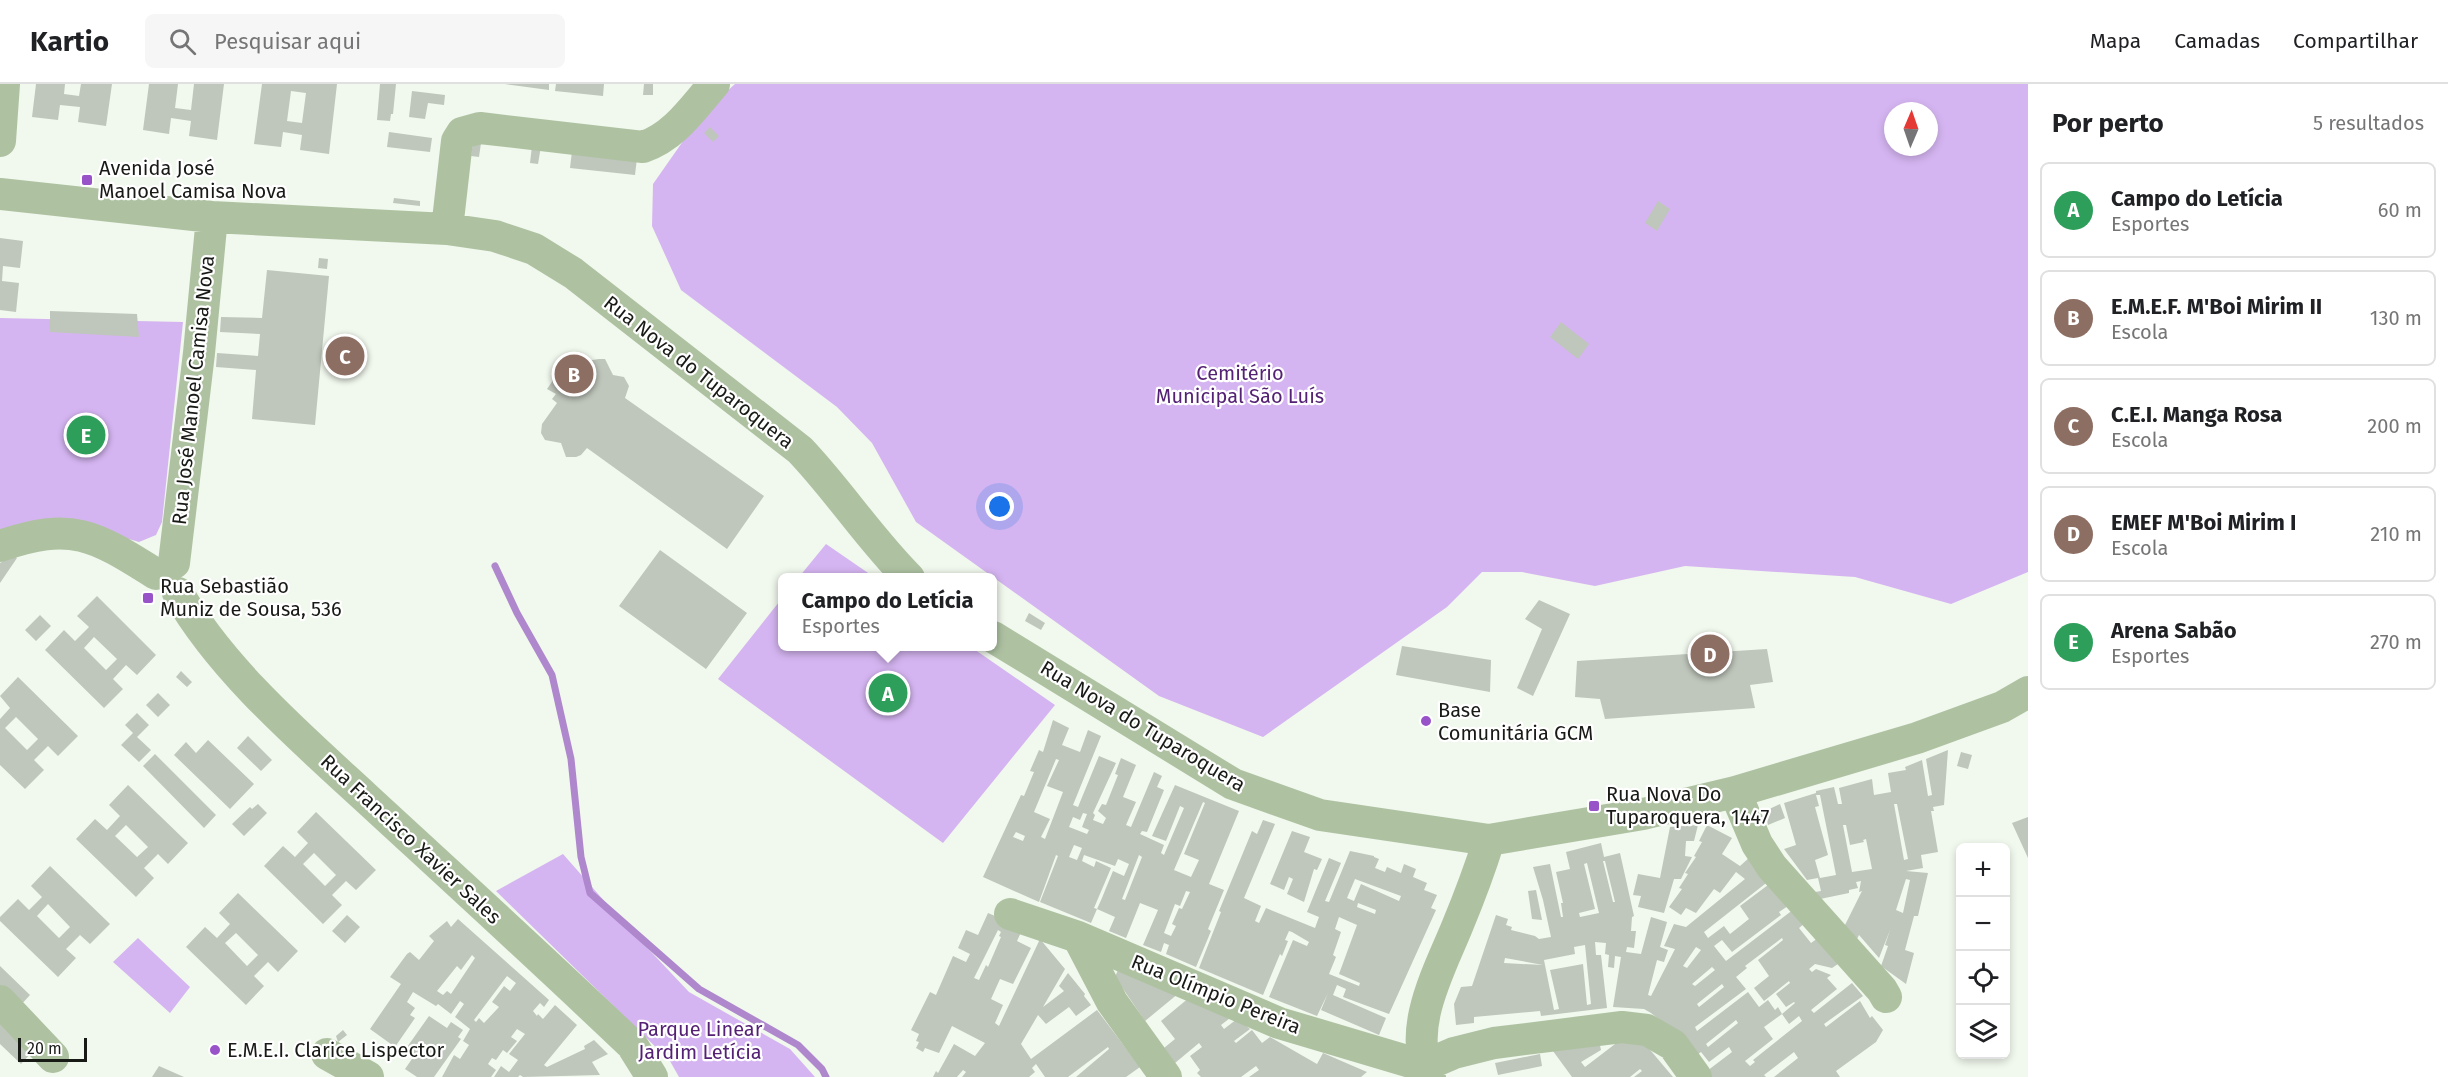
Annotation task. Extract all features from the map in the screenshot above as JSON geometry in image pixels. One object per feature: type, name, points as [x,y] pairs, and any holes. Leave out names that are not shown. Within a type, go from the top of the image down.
[{"type":"street","points":[[0,141],[4,84]]},
{"type":"street","points":[[447,229],[457,141],[462,133],[480,128],[643,147],[657,142],[671,132],[714,84]]},
{"type":"street","name":"Rua Nova do Tuparoquera","points":[[0,193],[212,217],[447,229],[495,236],[534,249],[573,273],[800,450],[825,476],[882,550],[904,573]]},
{"type":"street","name":"Rua José Manoel Camisa Nova","points":[[169,577],[199,353],[212,217]]},
{"type":"street","points":[[0,546],[27,536],[56,532],[80,534],[169,577]]},
{"type":"street","name":"Rua Francisco Xavier Sales","points":[[169,577],[192,618],[216,649],[292,730],[632,1045],[652,1077]]},
{"type":"street","name":"Rua Nova do Tuparoquera","points":[[997,638],[1233,784],[1320,815],[1489,840],[1643,814],[1735,792],[1917,738],[2002,707],[2028,692]]},
{"type":"street","points":[[1735,792],[1756,844],[1772,867],[1886,997]]},
{"type":"street","points":[[1489,840],[1479,872],[1428,999],[1422,1035],[1427,1071],[1454,1053],[1494,1043],[1622,1027],[1647,1030],[1673,1045],[1696,1077]]},
{"type":"street","name":"Rua Olímpio Pereira","points":[[1010,914],[1078,937],[1279,1023],[1427,1071]]},
{"type":"street","points":[[1078,937],[1112,1002],[1166,1077]]},
{"type":"street","points":[[0,1001],[53,1057]]},
{"type":"street","points":[[327,1054],[369,1077]]},
{"type":"green space","name":"Cemitério Municipal São Luís","points":[[735,84],[2028,84],[2028,572],[1951,604],[1855,577],[1685,566],[1595,586],[1522,572],[1482,572],[1447,607],[1263,737],[1159,696],[997,580],[997,573],[987,573],[916,522],[872,443],[837,407],[681,290],[652,226],[653,184],[702,114]]},
{"type":"green space","points":[[0,318],[183,322],[162,522],[156,535],[139,542],[95,529],[0,532]]},
{"type":"green space","points":[[826,544],[868,573],[802,573]]},
{"type":"green space","points":[[778,603],[778,651],[977,651],[1055,705],[943,843],[718,679]]},
{"type":"green space","name":"Parque Linear Jardim Letícia","points":[[563,854],[689,992],[790,1049],[815,1077],[679,1077],[670,1061],[496,891]]},
{"type":"green space","points":[[138,938],[190,987],[170,1013],[113,962]]},
{"type":"building","points":[[36,84],[65,84],[64,94],[79,96],[81,84],[112,84],[106,126],[78,122],[80,107],[60,105],[58,120],[32,117]]},
{"type":"building","points":[[149,84],[178,84],[175,108],[191,110],[194,84],[224,84],[217,140],[189,136],[191,121],[171,118],[169,134],[143,130]]},
{"type":"building","points":[[262,84],[337,84],[329,154],[300,150],[302,135],[283,132],[281,147],[254,144]],"holes":[[[291,91],[306,93],[302,123],[287,121]]]},
{"type":"building","points":[[380,84],[396,84],[393,114],[391,114],[390,121],[377,120]]},
{"type":"building","points":[[505,84],[549,84],[549,90]]},
{"type":"building","points":[[556,84],[604,84],[603,96],[555,91]]},
{"type":"building","points":[[644,84],[653,84],[653,95],[643,95]]},
{"type":"building","points":[[412,91],[445,95],[444,105],[428,103],[425,119],[409,117]]},
{"type":"building","points":[[710,127],[719,136],[713,142],[704,133]]},
{"type":"building","points":[[389,132],[432,138],[430,152],[387,147]]},
{"type":"building","points":[[473,142],[481,143],[479,157],[471,156]]},
{"type":"building","points":[[532,146],[541,146],[538,164],[530,163]]},
{"type":"building","points":[[572,151],[637,158],[635,175],[570,168]]},
{"type":"building","points":[[394,198],[420,201],[420,206],[393,203]]},
{"type":"building","points":[[1658,201],[1670,209],[1657,231],[1645,223]]},
{"type":"building","points":[[0,238],[23,241],[20,268],[3,266],[2,281],[19,283],[16,312],[0,310]]},
{"type":"building","points":[[319,258],[328,259],[327,269],[318,268]]},
{"type":"building","points":[[267,270],[329,276],[315,425],[252,419],[256,370],[216,367],[217,353],[258,356],[260,334],[220,332],[221,317],[262,318]]},
{"type":"building","points":[[50,311],[137,314],[139,337],[50,332]]},
{"type":"building","points":[[1561,322],[1589,344],[1578,359],[1550,337]]},
{"type":"building","points":[[605,359],[613,375],[624,377],[629,386],[625,398],[764,496],[727,549],[587,448],[581,455],[566,457],[561,443],[545,440],[541,433],[542,424],[557,403],[552,399],[556,394],[547,389],[556,376],[570,386],[582,367],[592,360]]},
{"type":"building","points":[[660,550],[747,613],[706,669],[619,606]]},
{"type":"building","points":[[13,555],[17,558],[0,583],[0,563]]},
{"type":"building","points":[[97,596],[156,655],[137,675],[126,665],[113,679],[123,689],[104,708],[45,650],[64,630],[75,641],[89,627],[77,616]],"holes":[[[94,637],[117,659],[106,670],[84,648]]]},
{"type":"building","points":[[1539,600],[1570,614],[1533,696],[1517,688],[1542,629],[1525,619]]},
{"type":"building","points":[[1029,613],[1045,623],[1041,630],[1025,621]]},
{"type":"building","points":[[40,615],[51,626],[36,641],[25,630]]},
{"type":"building","points":[[1402,646],[1491,660],[1490,692],[1396,675]]},
{"type":"building","points":[[1767,649],[1773,682],[1750,685],[1755,708],[1605,719],[1600,699],[1575,697],[1577,661]]},
{"type":"building","points":[[181,671],[192,682],[187,687],[176,677]]},
{"type":"building","points":[[18,677],[78,736],[58,756],[48,746],[34,760],[44,770],[25,789],[0,765],[0,719],[10,708],[0,696]],"holes":[[[16,717],[38,739],[27,750],[5,728]]]},
{"type":"building","points":[[158,693],[170,705],[158,717],[146,705]]},
{"type":"building","points":[[137,713],[149,725],[137,737],[151,750],[139,762],[121,745],[133,733],[125,725]]},
{"type":"building","points":[[1053,720],[1069,728],[1062,745],[1080,752],[1088,730],[1101,736],[1073,805],[1078,807],[1099,756],[1116,763],[1093,813],[1095,815],[1093,820],[1103,824],[1106,818],[1098,811],[1102,804],[1106,805],[1118,775],[1115,774],[1121,758],[1136,765],[1123,797],[1136,802],[1126,825],[1131,827],[1154,772],[1162,776],[1157,787],[1164,790],[1147,832],[1142,831],[1140,834],[1164,845],[1161,853],[1164,855],[1184,808],[1180,806],[1166,841],[1152,836],[1175,785],[1239,811],[1209,884],[1224,890],[1196,967],[1166,954],[1169,945],[1164,943],[1161,952],[1143,945],[1158,910],[1140,903],[1126,938],[1109,931],[1115,917],[1097,909],[1091,923],[1040,902],[1058,856],[1056,855],[1039,902],[983,877],[1021,795],[1024,796],[1034,772],[1030,771],[1039,750],[1043,752]],"holes":[[[1056,759],[1059,760],[1047,786],[1063,792],[1045,839],[1041,837],[1050,819],[1034,812]],[[1203,802],[1205,803],[1184,854],[1199,860],[1191,877],[1174,870]],[[1083,813],[1087,814],[1082,827],[1089,830],[1087,834],[1069,827],[1073,817],[1080,820]],[[1016,832],[1025,836],[1023,841],[1013,837]],[[1074,845],[1082,848],[1077,860],[1069,857]],[[1084,855],[1115,866],[1118,859],[1129,864],[1124,876],[1113,871],[1097,909],[1094,908],[1111,868],[1096,861],[1094,867],[1082,861]],[[1139,855],[1142,857],[1125,900],[1122,899]],[[1186,891],[1190,892],[1172,924],[1176,926],[1171,936],[1164,933],[1175,904],[1180,906]]]},
{"type":"building","points":[[248,736],[272,760],[261,771],[237,748]]},
{"type":"building","points":[[208,740],[254,784],[230,809],[174,755],[186,742],[196,753]]},
{"type":"building","points":[[1948,750],[1944,805],[1933,807],[1934,811],[1931,811],[1938,852],[1921,855],[1923,868],[1906,871],[1928,873],[1918,916],[1914,916],[1905,950],[1914,953],[1906,984],[1881,966],[1888,946],[1885,945],[1890,930],[1879,958],[1859,935],[1857,939],[1843,929],[1862,891],[1859,892],[1861,881],[1856,882],[1858,888],[1849,890],[1849,893],[1820,899],[1815,892],[1821,891],[1818,878],[1807,880],[1784,849],[1796,845],[1784,803],[1834,787],[1838,804],[1842,804],[1839,788],[1872,779],[1874,795],[1891,792],[1888,773],[1906,770],[1905,767],[1922,760],[1928,796],[1932,795],[1926,759]],"holes":[[[1816,795],[1820,795],[1836,875],[1820,878],[1815,860],[1828,855],[1815,807],[1819,806]],[[1894,804],[1897,804],[1908,859],[1904,860]],[[1843,825],[1846,825],[1850,845],[1864,842],[1863,840],[1866,839],[1872,869],[1852,872]],[[1906,879],[1910,880],[1903,913],[1896,910]]]},
{"type":"building","points":[[1961,752],[1972,755],[1968,769],[1957,766]]},
{"type":"building","points":[[155,754],[216,815],[204,828],[143,766]]},
{"type":"building","points":[[128,785],[188,843],[168,864],[158,854],[144,868],[154,878],[136,897],[76,839],[95,819],[107,830],[120,816],[109,805]],"holes":[[[126,825],[148,847],[137,857],[115,836]]]},
{"type":"building","points":[[258,804],[267,813],[244,836],[232,824],[250,807],[252,809]]},
{"type":"building","points":[[1780,804],[1785,818],[1768,825],[1765,811]]},
{"type":"building","points":[[316,812],[376,870],[356,890],[346,881],[332,895],[342,905],[323,924],[264,866],[283,846],[295,857],[308,843],[297,832]],"holes":[[[314,853],[336,875],[325,886],[303,864]]]},
{"type":"building","points":[[2028,817],[2028,858],[2012,823]]},
{"type":"building","points":[[1263,820],[1275,824],[1244,898],[1261,906],[1255,921],[1259,923],[1266,908],[1315,928],[1319,917],[1307,912],[1329,858],[1341,863],[1325,901],[1329,902],[1350,851],[1379,859],[1375,868],[1385,872],[1387,867],[1401,873],[1404,864],[1416,869],[1413,877],[1427,883],[1424,890],[1437,895],[1431,908],[1436,910],[1389,1014],[1343,997],[1346,989],[1337,985],[1333,995],[1386,1018],[1379,1035],[1321,1010],[1328,993],[1317,1016],[1269,997],[1293,940],[1307,946],[1309,942],[1292,932],[1289,931],[1282,956],[1280,954],[1263,995],[1199,968],[1221,912],[1219,911],[1252,831],[1257,834]],"holes":[[[1355,879],[1401,896],[1399,901],[1361,884],[1354,901],[1347,898]],[[1358,903],[1376,910],[1375,914],[1357,907]],[[1339,917],[1357,925],[1339,974],[1360,983],[1359,986],[1329,974],[1336,957],[1333,955],[1341,932],[1335,929]]]},
{"type":"building","points":[[1698,825],[1694,841],[1686,841],[1685,856],[1692,857],[1681,879],[1674,879],[1664,913],[1638,907],[1641,896],[1633,895],[1638,874],[1660,878],[1670,827]]},
{"type":"building","points":[[1707,825],[1732,838],[1722,854],[1740,866],[1750,857],[1770,880],[1704,932],[1708,938],[1724,926],[1730,934],[1749,919],[1740,906],[1772,882],[1791,904],[1779,912],[1781,915],[1732,952],[1722,940],[1714,946],[1726,961],[1794,909],[1805,923],[1799,928],[1811,943],[1818,938],[1838,964],[1832,968],[1815,964],[1809,969],[1812,972],[1816,969],[1831,975],[1827,978],[1837,989],[1811,1010],[1814,1013],[1852,983],[1863,996],[1824,1024],[1826,1027],[1860,1001],[1870,1018],[1872,1016],[1883,1030],[1876,1042],[1836,1071],[1840,1077],[1774,1077],[1798,1058],[1794,1052],[1764,1075],[1766,1077],[1711,1077],[1707,1071],[1732,1052],[1729,1047],[1709,1062],[1701,1052],[1697,1055],[1651,1013],[1644,1009],[1613,1007],[1621,957],[1615,956],[1614,968],[1608,967],[1609,955],[1605,954],[1606,943],[1595,942],[1596,955],[1601,955],[1607,1008],[1541,1016],[1540,1011],[1474,1017],[1474,1023],[1456,1025],[1454,1004],[1461,987],[1472,986],[1496,915],[1508,919],[1506,925],[1512,927],[1511,930],[1539,939],[1551,937],[1533,867],[1550,864],[1561,917],[1563,917],[1561,903],[1563,903],[1556,872],[1570,869],[1566,852],[1601,843],[1604,857],[1620,853],[1634,916],[1631,931],[1636,931],[1634,948],[1627,947],[1626,952],[1641,954],[1651,917],[1667,922],[1660,947],[1668,950],[1664,962],[1657,960],[1648,995],[1651,996],[1675,949],[1664,946],[1674,924],[1686,927],[1745,879],[1736,872],[1720,893],[1714,889],[1696,913],[1686,908],[1681,915],[1669,907],[1682,889],[1679,888],[1688,874],[1685,873],[1696,857],[1694,856],[1702,842],[1699,841]],"holes":[[[1603,861],[1605,861],[1615,902],[1613,902]],[[1587,863],[1599,913],[1580,917],[1579,913],[1595,909],[1584,864]],[[1782,938],[1783,940],[1758,960],[1769,976],[1754,988],[1764,1001],[1789,981],[1790,983],[1776,994],[1786,1007],[1795,1003],[1782,1014],[1778,1007],[1775,1010],[1768,1000],[1759,1007],[1748,992],[1697,1031],[1695,1027],[1746,989],[1736,977],[1747,968],[1745,966]],[[1585,945],[1591,1004],[1587,1005],[1583,964],[1550,970],[1559,1009],[1554,1010],[1544,960],[1575,954],[1574,947]],[[1696,947],[1701,950],[1687,968],[1683,966]],[[1505,958],[1543,965],[1504,963]],[[1712,967],[1715,970],[1695,986],[1692,984]],[[1722,984],[1724,987],[1699,1007],[1697,1004]],[[1782,1014],[1789,1024],[1799,1016],[1802,1021],[1753,1060],[1755,1062],[1750,1066],[1745,1061],[1773,1039],[1764,1027]],[[1736,1020],[1738,1023],[1708,1047],[1706,1044]]]},
{"type":"building","points":[[1292,831],[1310,837],[1304,852],[1322,859],[1317,870],[1314,869],[1304,902],[1287,894],[1293,879],[1289,877],[1284,890],[1270,884]]},
{"type":"building","points":[[50,866],[110,924],[90,944],[80,935],[66,949],[76,958],[58,977],[0,921],[0,917],[18,899],[29,910],[42,897],[31,886]],"holes":[[[48,904],[70,927],[59,938],[37,916]]]},
{"type":"building","points":[[1536,890],[1542,920],[1532,919],[1528,891]]},
{"type":"building","points":[[238,893],[298,951],[278,972],[268,962],[254,976],[264,986],[246,1005],[186,947],[205,927],[217,938],[230,924],[219,913]],"holes":[[[236,933],[258,955],[247,966],[225,943]]]},
{"type":"building","points":[[988,913],[1023,928],[1017,941],[1031,948],[1013,984],[1000,979],[991,999],[1003,1005],[995,1023],[999,1026],[1040,939],[1065,969],[1043,1007],[1064,991],[1059,986],[1068,973],[1091,1005],[1076,1016],[1069,1007],[1046,1024],[1038,1015],[1021,1044],[1031,1059],[1097,1010],[1140,1067],[1126,1077],[1076,1077],[1109,1049],[1108,1047],[1068,1077],[1045,1077],[1036,1064],[1032,1068],[1035,1072],[1029,1077],[962,1077],[966,1072],[963,1070],[957,1077],[933,1077],[936,1071],[938,1073],[954,1044],[975,1056],[985,1043],[952,1026],[939,1053],[925,1048],[923,1052],[916,1048],[919,1034],[911,1030],[930,992],[936,995],[953,956],[966,962],[970,954],[958,948],[966,930],[978,935]],"holes":[[[998,930],[1001,932],[988,967],[986,965],[979,980],[974,978]]]},
{"type":"building","points":[[347,915],[360,927],[345,943],[332,931]]},
{"type":"building","points":[[458,919],[549,1000],[544,1007],[540,1003],[533,1011],[537,1016],[538,1014],[543,1019],[555,1005],[577,1025],[544,1065],[547,1067],[585,1049],[584,1046],[594,1040],[608,1054],[592,1062],[600,1075],[494,1077],[501,1066],[509,1072],[518,1060],[509,1054],[525,1034],[517,1029],[511,1037],[517,1041],[507,1053],[503,1050],[496,1060],[492,1058],[488,1064],[496,1070],[491,1077],[442,1077],[454,1055],[460,1059],[469,1045],[463,1041],[470,1029],[455,1017],[464,1004],[460,1001],[451,1014],[438,1004],[436,1006],[413,992],[407,1002],[415,1008],[410,1015],[415,1018],[395,1047],[370,1029],[401,984],[390,977],[407,954],[410,952],[419,960],[434,941],[429,936],[447,921],[451,927]],"holes":[[[472,955],[475,958],[451,994],[447,991],[443,995],[437,991],[457,966],[461,970]],[[507,976],[516,983],[510,991],[504,986],[492,1002],[499,1007],[484,1023],[479,1018],[476,1022],[474,1020]]]},
{"type":"building","points":[[0,966],[30,995],[19,1007],[0,988]]},
{"type":"building","points":[[1118,970],[1179,993],[1145,1021],[1115,977]]},
{"type":"building","points":[[1190,997],[1234,1015],[1221,1025],[1224,1029],[1237,1019],[1250,1029],[1234,1041],[1236,1043],[1252,1030],[1262,1043],[1270,1037],[1317,1064],[1323,1053],[1367,1072],[1361,1077],[1249,1077],[1259,1070],[1256,1066],[1241,1077],[1201,1077],[1197,1073],[1200,1070],[1190,1056],[1202,1047],[1199,1043],[1175,1063],[1164,1048],[1175,1039],[1161,1021]]},
{"type":"building","points":[[429,1016],[447,1028],[451,1022],[463,1030],[458,1037],[461,1039],[434,1077],[417,1077],[405,1069],[414,1056],[405,1050]]},
{"type":"building","points":[[0,1021],[32,1052],[21,1064],[0,1044]]},
{"type":"building","points":[[343,1030],[347,1035],[338,1042],[336,1036]]},
{"type":"building","points":[[1599,1041],[1601,1050],[1581,1062],[1585,1067],[1619,1041],[1646,1045],[1673,1077],[1634,1077],[1642,1071],[1640,1069],[1630,1077],[1572,1077],[1553,1051]]},
{"type":"building","points":[[1540,1054],[1542,1066],[1498,1075],[1495,1063]]},
{"type":"building","points":[[159,1066],[184,1077],[152,1077]]},
{"type":"waterway","points":[[495,566],[517,613],[552,675],[571,759],[581,857],[590,893],[699,989],[798,1045],[822,1069],[826,1077]]},
{"type":"place","name":"Avenida José Manoel Camisa Nova","points":[[87,180]]},
{"type":"place","name":"C.E.I. Manga Rosa","points":[[345,356]]},
{"type":"place","name":"E.M.E.F. M'Boi Mirim II","points":[[574,374]]},
{"type":"place","name":"Arena Sabão","points":[[86,435]]},
{"type":"place","name":"Rua Sebastião Muniz de Sousa, 536","points":[[148,598]]},
{"type":"place","name":"EMEF M'Boi Mirim I","points":[[1710,654]]},
{"type":"place","name":"Campo do Letícia","points":[[888,693]]},
{"type":"place","name":"Base Comunitária GCM","points":[[1426,721]]},
{"type":"place","name":"Rua Nova Do Tuparoquera, 1447","points":[[1594,806]]},
{"type":"place","name":"E.M.E.I. Clarice Lispector","points":[[215,1050]]}]
